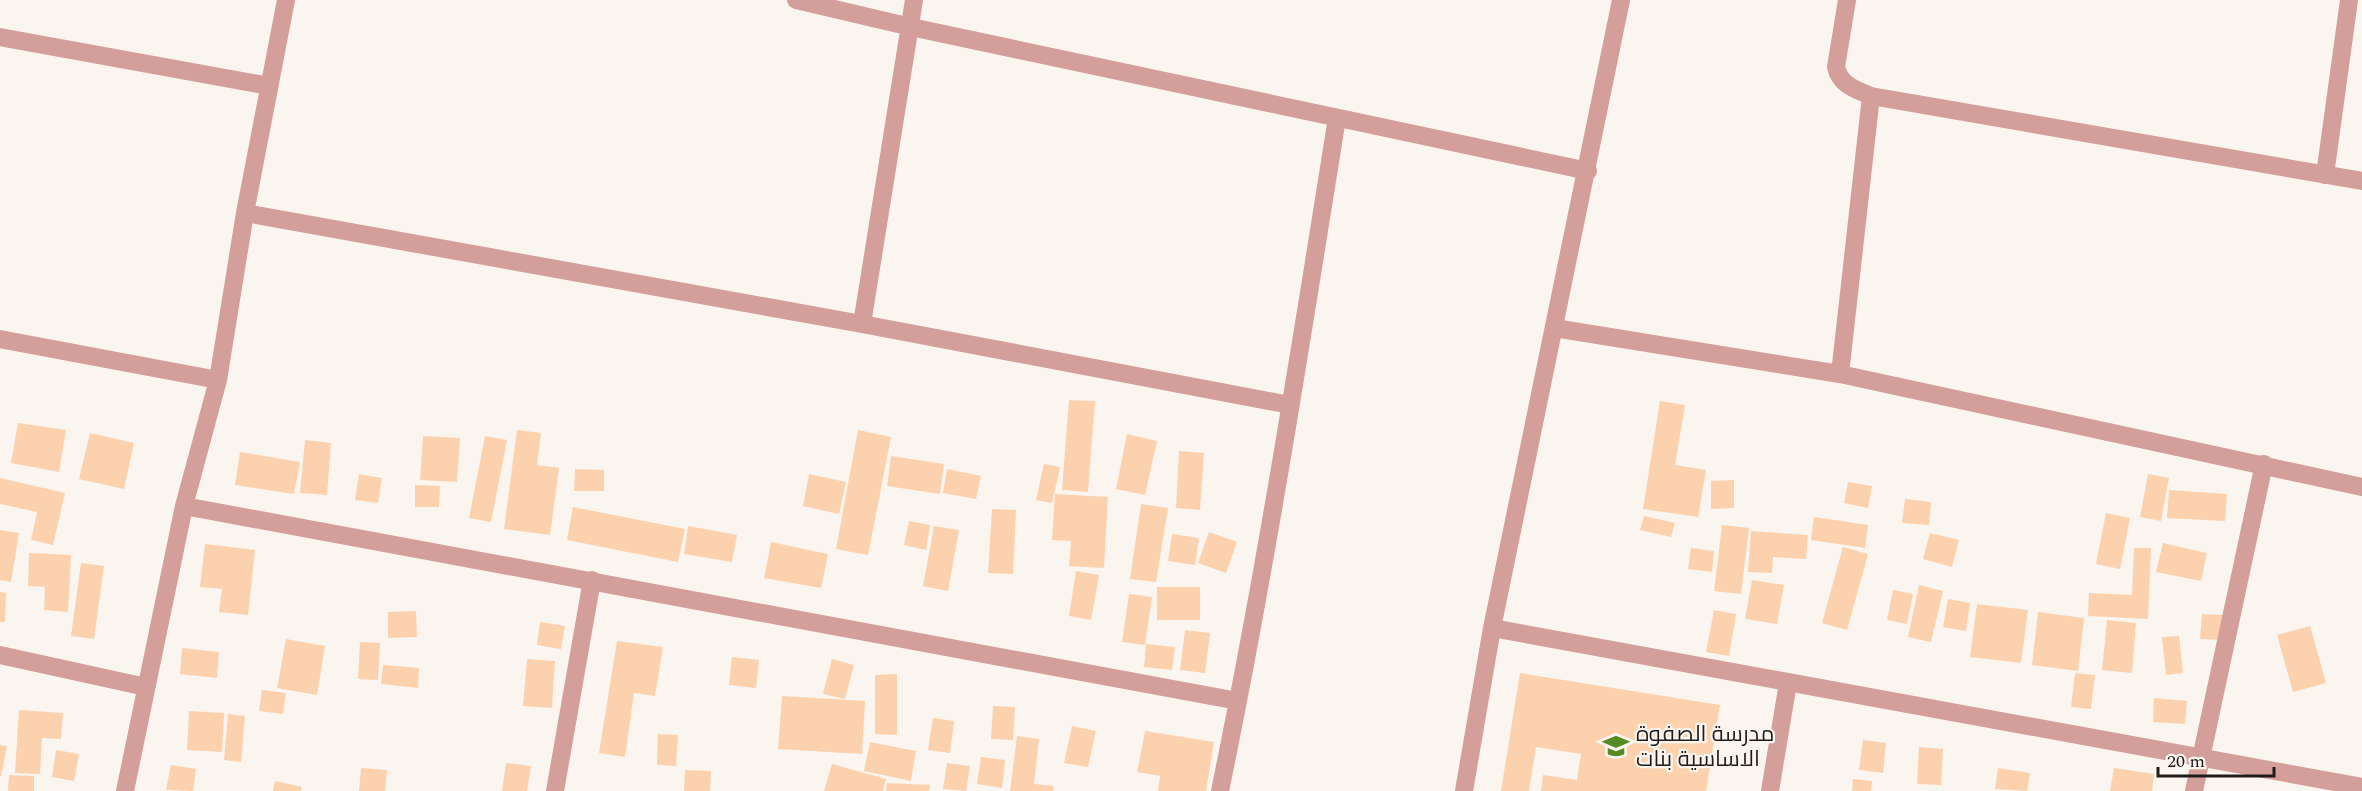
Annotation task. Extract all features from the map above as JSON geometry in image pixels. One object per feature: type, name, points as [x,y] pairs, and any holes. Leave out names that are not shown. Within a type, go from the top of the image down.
[{"type":"street","points":[[125,791],[184,506],[218,380],[245,213],[286,0]]},
{"type":"street","points":[[796,0],[911,27],[1588,171]]},
{"type":"street","points":[[862,324],[914,0]]},
{"type":"street","points":[[1464,791],[1492,628],[1588,171],[1621,0]]},
{"type":"street","points":[[1846,0],[1836,67],[1838,75],[1843,83],[1871,96],[2362,181]]},
{"type":"street","points":[[2325,175],[2349,0]]},
{"type":"street","points":[[0,37],[269,86]]},
{"type":"street","points":[[1840,374],[1871,96]]},
{"type":"street","points":[[1220,791],[1290,405],[1337,118]]},
{"type":"street","points":[[245,213],[862,324],[1290,405]]},
{"type":"street","points":[[1554,328],[1840,374],[2362,487]]},
{"type":"street","points":[[0,339],[218,380]]},
{"type":"street","points":[[2194,791],[2264,464]]},
{"type":"street","points":[[184,506],[1238,701]]},
{"type":"street","points":[[555,791],[592,580]]},
{"type":"street","points":[[1492,628],[2362,787]]},
{"type":"street","points":[[0,656],[146,687]]},
{"type":"street","points":[[1770,791],[1788,683]]},
{"type":"building","points":[[1069,400],[1095,401],[1088,492],[1062,490]]},
{"type":"building","points":[[1660,401],[1685,405],[1675,465],[1706,470],[1698,517],[1643,509]]},
{"type":"building","points":[[18,423],[66,430],[59,472],[11,463]]},
{"type":"building","points":[[517,430],[541,433],[537,465],[559,468],[550,535],[504,529]]},
{"type":"building","points":[[858,430],[891,437],[868,555],[836,549]]},
{"type":"building","points":[[90,433],[134,443],[124,489],[79,479]]},
{"type":"building","points":[[1127,434],[1157,441],[1145,495],[1116,489]]},
{"type":"building","points":[[423,436],[460,438],[457,482],[420,480]]},
{"type":"building","points":[[485,436],[507,440],[491,522],[469,518]]},
{"type":"building","points":[[305,440],[331,443],[327,495],[300,493]]},
{"type":"building","points":[[1179,451],[1204,453],[1200,510],[1176,508]]},
{"type":"building","points":[[240,452],[300,462],[294,494],[235,485]]},
{"type":"building","points":[[891,456],[944,464],[940,494],[887,486]]},
{"type":"building","points":[[1044,464],[1060,467],[1052,503],[1036,500]]},
{"type":"building","points":[[575,469],[604,470],[604,491],[574,491]]},
{"type":"building","points":[[947,469],[981,476],[976,499],[943,493]]},
{"type":"building","points":[[359,474],[382,478],[378,503],[355,500]]},
{"type":"building","points":[[809,474],[846,482],[839,514],[803,506]]},
{"type":"building","points":[[2148,474],[2169,478],[2161,521],[2140,517]]},
{"type":"building","points":[[0,478],[65,493],[53,545],[31,540],[37,512],[0,504]]},
{"type":"building","points":[[1734,480],[1734,508],[1711,509],[1711,481]]},
{"type":"building","points":[[1848,482],[1872,486],[1868,508],[1844,503]]},
{"type":"building","points":[[415,485],[440,486],[439,507],[415,507]]},
{"type":"building","points":[[2169,490],[2227,494],[2225,521],[2167,518]]},
{"type":"building","points":[[1055,494],[1108,497],[1104,568],[1069,566],[1071,541],[1052,540]]},
{"type":"building","points":[[1905,499],[1931,502],[1929,525],[1902,523]]},
{"type":"building","points":[[1141,504],[1168,508],[1156,582],[1130,579]]},
{"type":"building","points":[[573,507],[685,529],[678,562],[567,540]]},
{"type":"building","points":[[992,509],[1016,510],[1013,574],[988,573]]},
{"type":"building","points":[[2106,513],[2130,518],[2120,569],[2096,564]]},
{"type":"building","points":[[1644,516],[1675,523],[1671,537],[1640,530]]},
{"type":"building","points":[[1814,517],[1868,525],[1865,548],[1811,540]]},
{"type":"building","points":[[909,521],[930,525],[926,550],[904,545]]},
{"type":"building","points":[[1722,525],[1749,528],[1741,594],[1714,591]]},
{"type":"building","points":[[688,526],[737,535],[732,562],[684,554]]},
{"type":"building","points":[[934,526],[959,530],[948,591],[923,586]]},
{"type":"building","points":[[0,530],[19,533],[11,582],[0,580]]},
{"type":"building","points":[[1751,531],[1808,535],[1806,559],[1773,557],[1772,573],[1748,572]]},
{"type":"building","points":[[1209,532],[1237,542],[1226,573],[1198,563]]},
{"type":"building","points":[[1930,533],[1959,540],[1952,567],[1923,559]]},
{"type":"building","points":[[1172,534],[1199,538],[1195,565],[1168,561]]},
{"type":"building","points":[[771,542],[828,554],[821,588],[764,578]]},
{"type":"building","points":[[2163,543],[2207,553],[2201,581],[2156,572]]},
{"type":"building","points":[[205,544],[255,550],[248,615],[219,612],[222,589],[200,587]]},
{"type":"building","points":[[1843,547],[1868,554],[1847,630],[1822,623]]},
{"type":"building","points":[[1691,548],[1714,551],[1712,572],[1688,569]]},
{"type":"building","points":[[2134,548],[2151,548],[2148,619],[2088,616],[2089,593],[2132,595]]},
{"type":"building","points":[[29,553],[71,555],[68,612],[44,610],[45,587],[28,586]]},
{"type":"building","points":[[81,563],[104,566],[94,639],[71,636]]},
{"type":"building","points":[[1076,571],[1099,575],[1091,620],[1069,616]]},
{"type":"building","points":[[1752,580],[1784,585],[1777,624],[1745,619]]},
{"type":"building","points":[[1919,585],[1943,591],[1931,642],[1908,637]]},
{"type":"building","points":[[1157,587],[1200,587],[1200,620],[1157,620]]},
{"type":"building","points":[[1893,590],[1913,594],[1907,624],[1887,620]]},
{"type":"building","points":[[0,592],[6,593],[5,622],[0,622]]},
{"type":"building","points":[[1129,594],[1152,597],[1145,645],[1122,642]]},
{"type":"building","points":[[1948,599],[1970,603],[1966,631],[1943,627]]},
{"type":"building","points":[[1977,604],[2028,610],[2021,663],[1970,657]]},
{"type":"building","points":[[1714,610],[1736,614],[1729,656],[1706,652]]},
{"type":"building","points":[[416,611],[417,637],[388,638],[388,612]]},
{"type":"building","points":[[2038,612],[2084,618],[2078,671],[2032,665]]},
{"type":"building","points":[[2202,614],[2225,615],[2223,640],[2200,639]]},
{"type":"building","points":[[2107,620],[2136,623],[2132,673],[2102,670]]},
{"type":"building","points":[[540,622],[565,626],[561,649],[537,645]]},
{"type":"building","points":[[2310,626],[2326,683],[2293,692],[2277,635]]},
{"type":"building","points":[[1185,630],[1210,633],[1205,673],[1180,670]]},
{"type":"building","points":[[2179,636],[2183,673],[2166,675],[2162,637]]},
{"type":"building","points":[[286,639],[325,646],[317,695],[277,688]]},
{"type":"building","points":[[617,641],[663,647],[655,696],[634,693],[625,757],[599,753]]},
{"type":"building","points":[[360,642],[380,643],[378,680],[358,679]]},
{"type":"building","points":[[1146,644],[1175,647],[1172,670],[1144,667]]},
{"type":"building","points":[[182,648],[219,652],[217,678],[180,674]]},
{"type":"building","points":[[732,657],[759,660],[756,688],[729,685]]},
{"type":"building","points":[[527,659],[555,661],[552,708],[523,706]]},
{"type":"building","points":[[832,659],[854,665],[845,699],[823,694]]},
{"type":"building","points":[[383,665],[419,668],[418,688],[381,684]]},
{"type":"building","points":[[1520,673],[1720,705],[1706,791],[1541,791],[1543,775],[1577,780],[1581,754],[1536,747],[1529,791],[1501,791]]},
{"type":"building","points":[[2075,673],[2095,675],[2091,709],[2071,707]]},
{"type":"building","points":[[897,674],[897,735],[875,734],[875,675]]},
{"type":"building","points":[[262,690],[286,693],[283,714],[259,711]]},
{"type":"building","points":[[782,696],[865,701],[862,754],[778,749]]},
{"type":"building","points":[[2154,698],[2187,701],[2185,724],[2153,722]]},
{"type":"building","points":[[993,706],[1015,707],[1013,740],[991,739]]},
{"type":"building","points":[[19,710],[63,713],[61,739],[42,738],[40,774],[15,773]]},
{"type":"building","points":[[189,711],[224,713],[222,752],[187,750]]},
{"type":"building","points":[[228,714],[245,716],[241,762],[224,760]]},
{"type":"building","points":[[933,718],[954,721],[950,753],[928,750]]},
{"type":"building","points":[[1072,726],[1096,731],[1088,767],[1064,763]]},
{"type":"building","points":[[1145,731],[1214,742],[1206,791],[1158,791],[1160,776],[1137,772]]},
{"type":"building","points":[[658,734],[678,735],[676,766],[657,765]]},
{"type":"building","points":[[1017,736],[1039,739],[1034,784],[1054,786],[1053,791],[1010,791]]},
{"type":"building","points":[[1863,740],[1886,743],[1883,773],[1859,770]]},
{"type":"building","points":[[870,742],[916,751],[911,781],[864,771]]},
{"type":"building","points":[[0,745],[7,746],[1,776],[0,776]]},
{"type":"building","points":[[1919,747],[1943,749],[1941,785],[1917,784]]},
{"type":"building","points":[[56,750],[79,754],[74,781],[52,777]]},
{"type":"building","points":[[981,757],[1005,760],[1002,788],[977,784]]},
{"type":"building","points":[[506,763],[531,766],[527,791],[502,791]]},
{"type":"building","points":[[947,763],[970,766],[966,791],[943,789]]},
{"type":"building","points":[[832,764],[886,779],[883,791],[824,791]]},
{"type":"building","points":[[171,765],[196,769],[193,791],[166,790]]},
{"type":"building","points":[[361,768],[387,770],[385,791],[359,791]]},
{"type":"building","points":[[1998,768],[2030,773],[2027,791],[1995,789]]},
{"type":"building","points":[[2114,768],[2154,774],[2152,791],[2110,791]]},
{"type":"building","points":[[685,770],[711,771],[710,791],[684,791]]},
{"type":"building","points":[[9,775],[34,776],[34,791],[8,791]]},
{"type":"building","points":[[1853,779],[1872,781],[1871,791],[1852,791]]},
{"type":"building","points":[[275,781],[302,787],[301,791],[273,791]]},
{"type":"building","points":[[887,783],[930,785],[929,791],[886,791]]},
{"type":"place","name":"مدرسة الصفوة الاساسية بنات","points":[[1616,746]]}]
